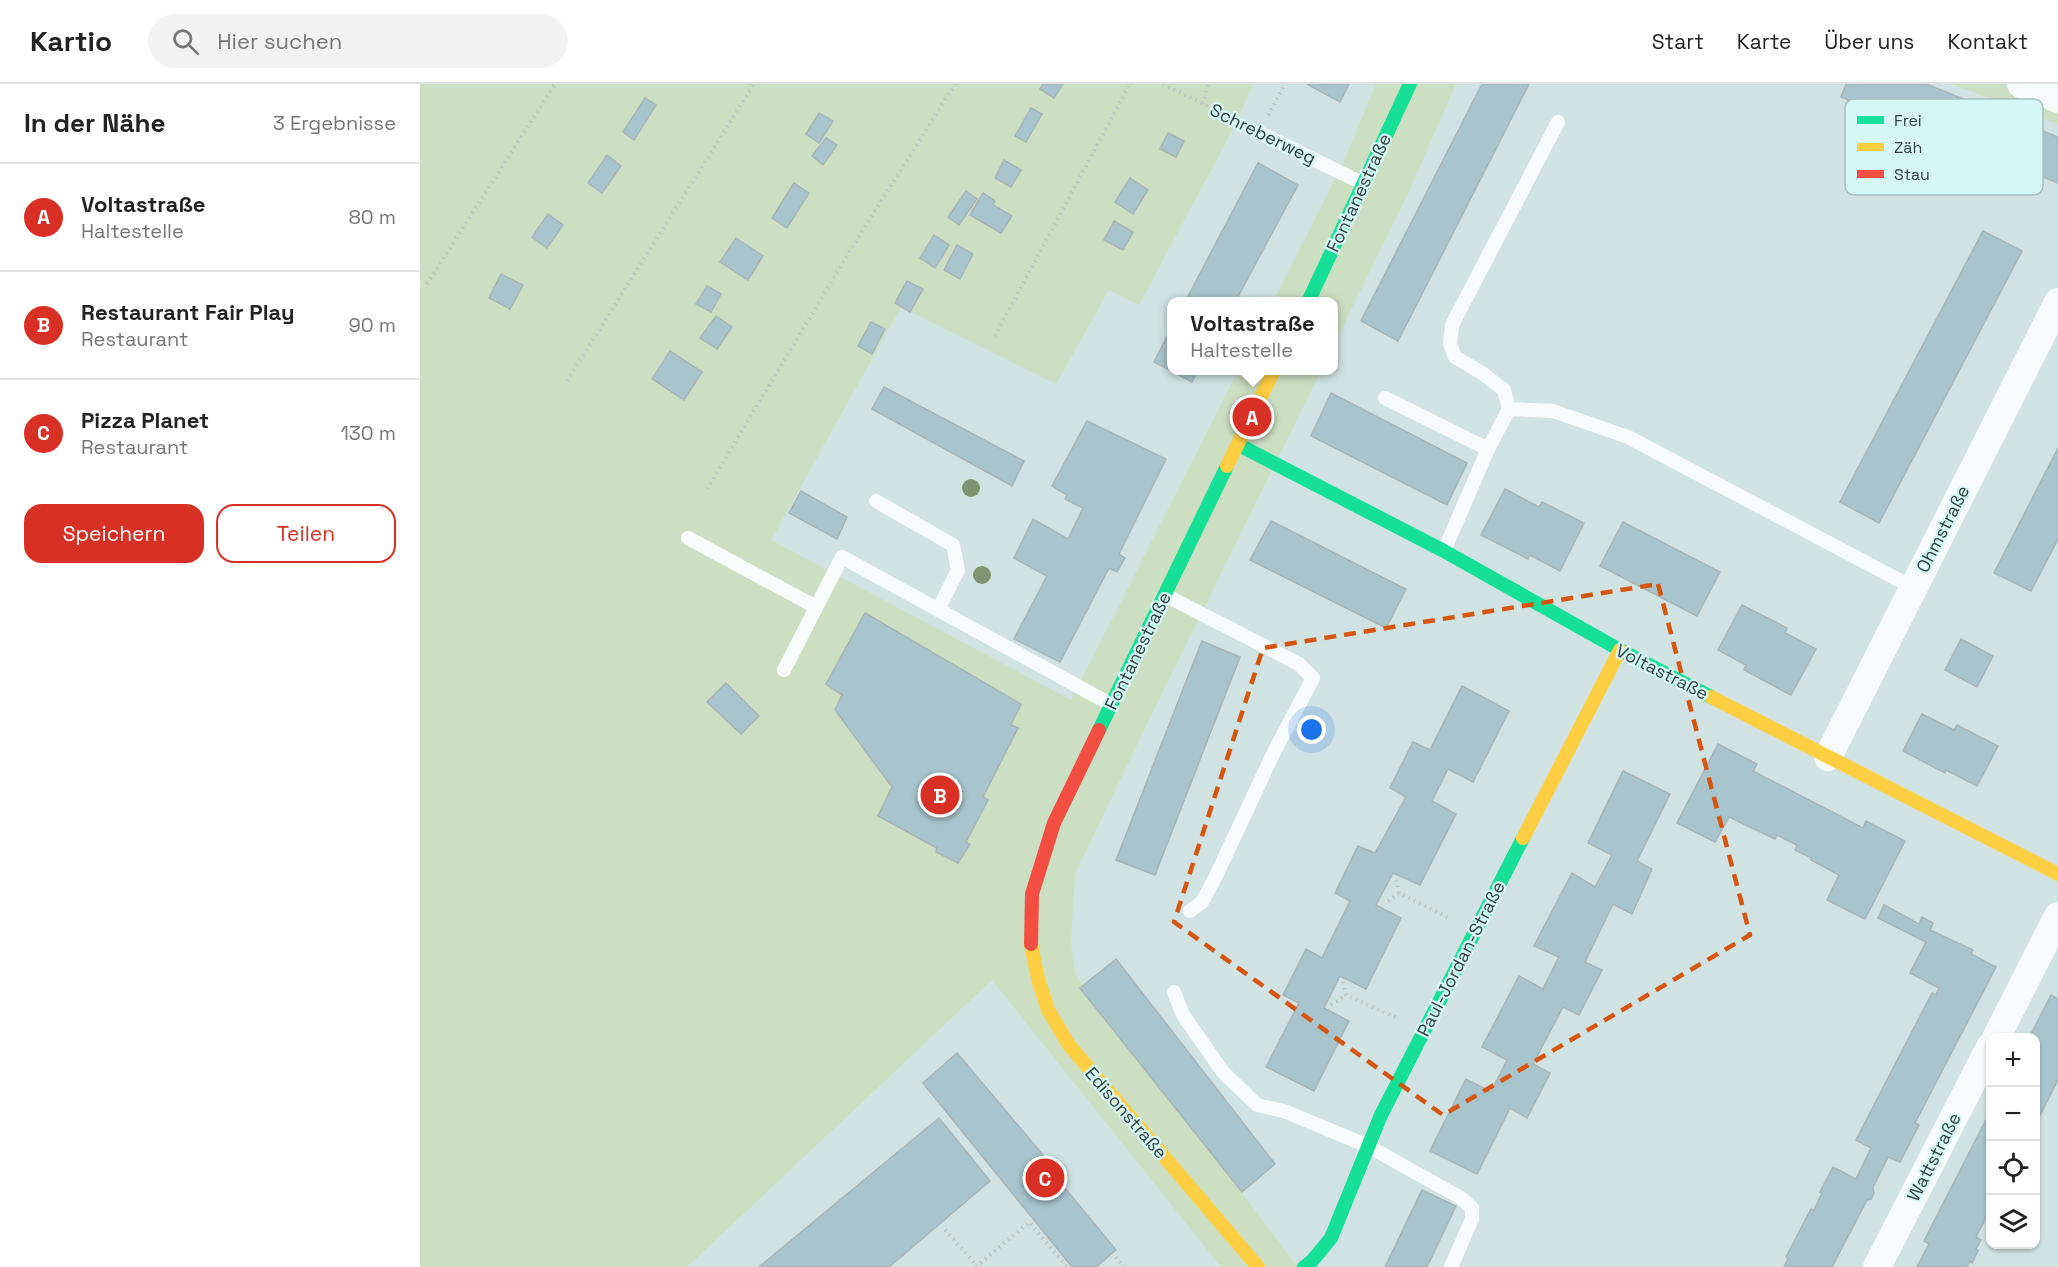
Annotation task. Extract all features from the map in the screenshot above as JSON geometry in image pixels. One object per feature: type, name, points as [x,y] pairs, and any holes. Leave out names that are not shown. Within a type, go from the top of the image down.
[{"type":"street","name":"Fontanestraße","points":[[1310,297],[1410,84]]},
{"type":"street","points":[[2021,84],[2058,99]]},
{"type":"street","name":"Ohmstraße","points":[[1828,757],[2058,302]]},
{"type":"street","name":"Fontanestraße","points":[[1030,939],[1032,894],[1054,823],[1272,375]]},
{"type":"street","name":"Voltastraße","points":[[1239,445],[1444,551],[1620,650],[2058,874]]},
{"type":"street","name":"Paul-Jordan-Straße","points":[[1304,1267],[1331,1238],[1381,1115],[1620,650]]},
{"type":"street","points":[[1999,1033],[2058,916]]},
{"type":"street","name":"Edisonstraße","points":[[1030,939],[1038,980],[1048,1010],[1069,1045],[1258,1267]]},
{"type":"street","name":"Wattstraße","points":[[1877,1267],[1986,1055]]},
{"type":"lane","points":[[1444,551],[1488,449],[1509,409],[1504,390],[1482,373],[1455,357],[1449,344],[1452,325],[1557,122]]},
{"type":"lane","name":"Schreberweg","points":[[1258,132],[1364,184]]},
{"type":"lane","points":[[1385,398],[1488,449]]},
{"type":"lane","points":[[1509,409],[1553,411],[1628,437],[1914,588]]},
{"type":"lane","points":[[876,501],[953,545],[958,570],[938,610]]},
{"type":"lane","points":[[688,538],[816,607]]},
{"type":"lane","points":[[784,669],[842,557],[1112,705]]},
{"type":"lane","points":[[1165,595],[1299,663],[1313,678],[1274,752],[1215,878],[1202,902],[1190,911]]},
{"type":"lane","points":[[1174,992],[1183,1016],[1223,1072],[1257,1105],[1284,1111],[1368,1146],[1461,1198],[1472,1208],[1472,1219],[1451,1267]]},
{"type":"path","points":[[427,284],[555,84]]},
{"type":"path","points":[[567,381],[754,84]]},
{"type":"path","points":[[707,489],[851,249],[955,84]]},
{"type":"path","points":[[995,336],[1130,84]]},
{"type":"path","name":"Schreberweg","points":[[1163,84],[1258,132]]},
{"type":"path","points":[[1203,104],[1208,84]]},
{"type":"path","points":[[1258,132],[1285,84]]},
{"type":"path","points":[[1396,880],[1399,893]]},
{"type":"path","points":[[1399,893],[1474,931]]},
{"type":"path","points":[[1388,901],[1399,893]]},
{"type":"path","points":[[1343,982],[1346,995]]},
{"type":"path","points":[[1346,995],[1425,1031]]},
{"type":"path","points":[[1331,1005],[1346,995]]},
{"type":"path","points":[[945,1230],[977,1267],[1029,1222],[1067,1267]]},
{"type":"path","points":[[1116,1257],[1124,1267]]},
{"type":"highlighted area","points":[[1658,584],[1750,935],[1443,1115],[1174,922],[1263,648]]},
{"type":"green space","points":[[420,84],[1253,84],[1233,129],[1139,305],[1109,290],[1056,384],[901,307],[771,540],[1071,700],[1236,375],[1319,375],[1075,874],[1071,942],[1075,974],[1298,1267],[1221,1267],[992,980],[687,1267],[420,1267]]},
{"type":"green space","points":[[1376,84],[1456,84],[1408,194],[1338,336],[1338,297],[1276,297],[1344,161]]},
{"type":"green space","points":[[1952,84],[2058,84],[2058,124],[2043,118],[2043,99],[1992,99]]},
{"type":"building","points":[[1043,84],[1063,84],[1054,98],[1040,89]]},
{"type":"building","points":[[1307,84],[1349,84],[1340,102]]},
{"type":"building","points":[[1482,84],[1529,84],[1398,341],[1361,321]]},
{"type":"building","points":[[1846,84],[1926,84],[1963,99],[1846,99],[1841,97]]},
{"type":"building","points":[[645,98],[656,105],[634,140],[623,132]]},
{"type":"building","points":[[1031,108],[1042,114],[1026,142],[1015,136]]},
{"type":"building","points":[[819,113],[833,121],[819,143],[806,134]]},
{"type":"building","points":[[2043,131],[2058,137],[2058,183],[2043,177]]},
{"type":"building","points":[[1168,133],[1184,141],[1176,157],[1160,149]]},
{"type":"building","points":[[826,138],[837,145],[823,165],[812,156]]},
{"type":"building","points":[[607,155],[621,166],[602,193],[588,183]]},
{"type":"building","points":[[1004,160],[1021,170],[1011,187],[995,178]]},
{"type":"building","points":[[1258,163],[1298,185],[1238,297],[1188,297]]},
{"type":"building","points":[[1130,178],[1148,190],[1133,214],[1115,202]]},
{"type":"building","points":[[794,183],[809,193],[787,228],[772,218]]},
{"type":"building","points":[[966,191],[977,199],[959,225],[948,217]]},
{"type":"building","points":[[983,193],[995,201],[993,205],[1012,216],[1001,233],[970,215]]},
{"type":"building","points":[[548,214],[563,225],[547,248],[532,237]]},
{"type":"building","points":[[1114,221],[1133,232],[1123,250],[1104,240]]},
{"type":"building","points":[[1983,231],[2022,251],[1879,523],[1840,502]]},
{"type":"building","points":[[934,235],[949,245],[935,268],[920,258]]},
{"type":"building","points":[[736,238],[763,256],[748,280],[720,262]]},
{"type":"building","points":[[957,245],[973,254],[960,279],[944,270]]},
{"type":"building","points":[[501,274],[523,285],[510,309],[489,298]]},
{"type":"building","points":[[907,281],[923,289],[910,312],[895,303]]},
{"type":"building","points":[[707,286],[721,294],[711,312],[696,304]]},
{"type":"building","points":[[716,316],[732,327],[717,349],[700,338]]},
{"type":"building","points":[[871,322],[885,329],[872,354],[858,346]]},
{"type":"building","points":[[1167,337],[1167,369],[1154,362]]},
{"type":"building","points":[[670,351],[702,372],[684,400],[652,379]]},
{"type":"building","points":[[1179,375],[1196,375],[1192,382]]},
{"type":"building","points":[[884,387],[1024,461],[1012,486],[872,409]]},
{"type":"building","points":[[1331,393],[1467,463],[1447,505],[1311,436]]},
{"type":"building","points":[[1087,421],[1166,459],[1119,554],[1125,558],[1117,572],[1109,568],[1060,662],[1014,639],[1047,576],[1014,558],[1033,519],[1068,539],[1083,508],[1065,499],[1067,495],[1052,486]]},
{"type":"building","points":[[2058,448],[2058,539],[2031,591],[1994,573]]},
{"type":"building","points":[[1505,489],[1539,507],[1542,502],[1584,523],[1560,571],[1530,555],[1528,559],[1481,535]]},
{"type":"building","points":[[801,491],[847,517],[837,539],[789,513]]},
{"type":"building","points":[[1271,521],[1406,589],[1386,628],[1250,560]]},
{"type":"building","points":[[1623,522],[1720,572],[1697,616],[1600,566]]},
{"type":"building","points":[[1742,605],[1787,628],[1785,633],[1816,649],[1791,695],[1744,670],[1746,665],[1718,650]]},
{"type":"building","points":[[865,613],[1021,704],[1011,725],[1018,728],[983,797],[988,800],[966,842],[970,844],[958,863],[936,852],[937,848],[878,816],[892,787],[835,710],[842,695],[826,684]]},
{"type":"building","points":[[1961,639],[1993,656],[1977,687],[1945,670]]},
{"type":"building","points":[[1202,641],[1240,657],[1155,875],[1116,860]]},
{"type":"building","points":[[726,683],[759,716],[741,734],[707,702]]},
{"type":"building","points":[[1462,686],[1509,711],[1473,782],[1448,769],[1432,801],[1456,814],[1420,885],[1393,873],[1376,905],[1401,918],[1366,989],[1340,976],[1324,1008],[1349,1021],[1314,1091],[1266,1067],[1299,1003],[1283,995],[1306,949],[1322,958],[1350,901],[1335,893],[1358,846],[1375,853],[1406,797],[1390,788],[1413,742],[1430,750]]},
{"type":"building","points":[[1922,714],[1954,730],[1957,725],[1998,746],[1977,786],[1946,770],[1945,773],[1903,751]]},
{"type":"building","points":[[1718,744],[1757,764],[1753,771],[1863,828],[1866,821],[1905,841],[1865,919],[1827,900],[1839,875],[1795,850],[1797,845],[1777,835],[1775,839],[1729,817],[1715,842],[1677,823]]},
{"type":"building","points":[[1623,771],[1670,794],[1637,861],[1652,869],[1632,914],[1613,904],[1585,962],[1602,970],[1579,1015],[1563,1007],[1533,1064],[1550,1073],[1527,1118],[1510,1108],[1477,1174],[1430,1151],[1466,1079],[1491,1092],[1507,1060],[1482,1047],[1519,976],[1543,989],[1559,957],[1534,946],[1572,873],[1595,887],[1612,855],[1588,843]]},
{"type":"building","points":[[1884,905],[1919,924],[1922,917],[1933,923],[1930,930],[1973,950],[1971,954],[1996,967],[1915,1123],[1919,1125],[1900,1162],[1888,1157],[1873,1187],[1874,1193],[1871,1199],[1867,1200],[1832,1267],[1784,1267],[1788,1259],[1786,1257],[1811,1209],[1814,1210],[1833,1167],[1856,1179],[1871,1148],[1856,1140],[1932,993],[1936,995],[1939,988],[1910,973],[1926,942],[1878,918]]},
{"type":"building","points":[[1116,959],[1275,1164],[1242,1192],[1080,988]]},
{"type":"building","points":[[2051,995],[2058,999],[2058,1080],[2040,1115],[2040,1033],[2032,1033]]},
{"type":"building","points":[[957,1053],[1043,1155],[1040,1158],[1116,1250],[1096,1267],[1072,1267],[923,1083]]},
{"type":"building","points":[[939,1118],[990,1181],[889,1267],[759,1267]]},
{"type":"building","points":[[1986,1120],[1986,1218],[1976,1237],[1981,1240],[1972,1263],[1970,1261],[1967,1267],[1917,1267],[1929,1244],[1924,1241]]},
{"type":"building","points":[[1422,1190],[1456,1206],[1427,1267],[1385,1267]]},
{"type":"traffic: fast","points":[[1310,297],[1410,84]]},
{"type":"traffic: fast","points":[[1239,445],[1444,551],[1620,650],[1711,697]]},
{"type":"traffic: fast","points":[[1099,730],[1227,466]]},
{"type":"traffic: fast","points":[[1304,1267],[1331,1238],[1381,1115],[1523,838]]},
{"type":"traffic: slow","points":[[1227,466],[1272,375]]},
{"type":"traffic: slow","points":[[1523,838],[1620,650]]},
{"type":"traffic: slow","points":[[1711,697],[2058,874]]},
{"type":"traffic: slow","points":[[1031,944],[1038,979],[1048,1010],[1069,1045],[1258,1267]]},
{"type":"traffic: jam","points":[[1031,944],[1032,894],[1054,823],[1099,730]]},
{"type":"place","name":"Voltastraße","points":[[1252,417]]},
{"type":"place","name":"Restaurant Fair Play","points":[[940,795]]},
{"type":"place","name":"Pizza Planet","points":[[1045,1178]]}]
